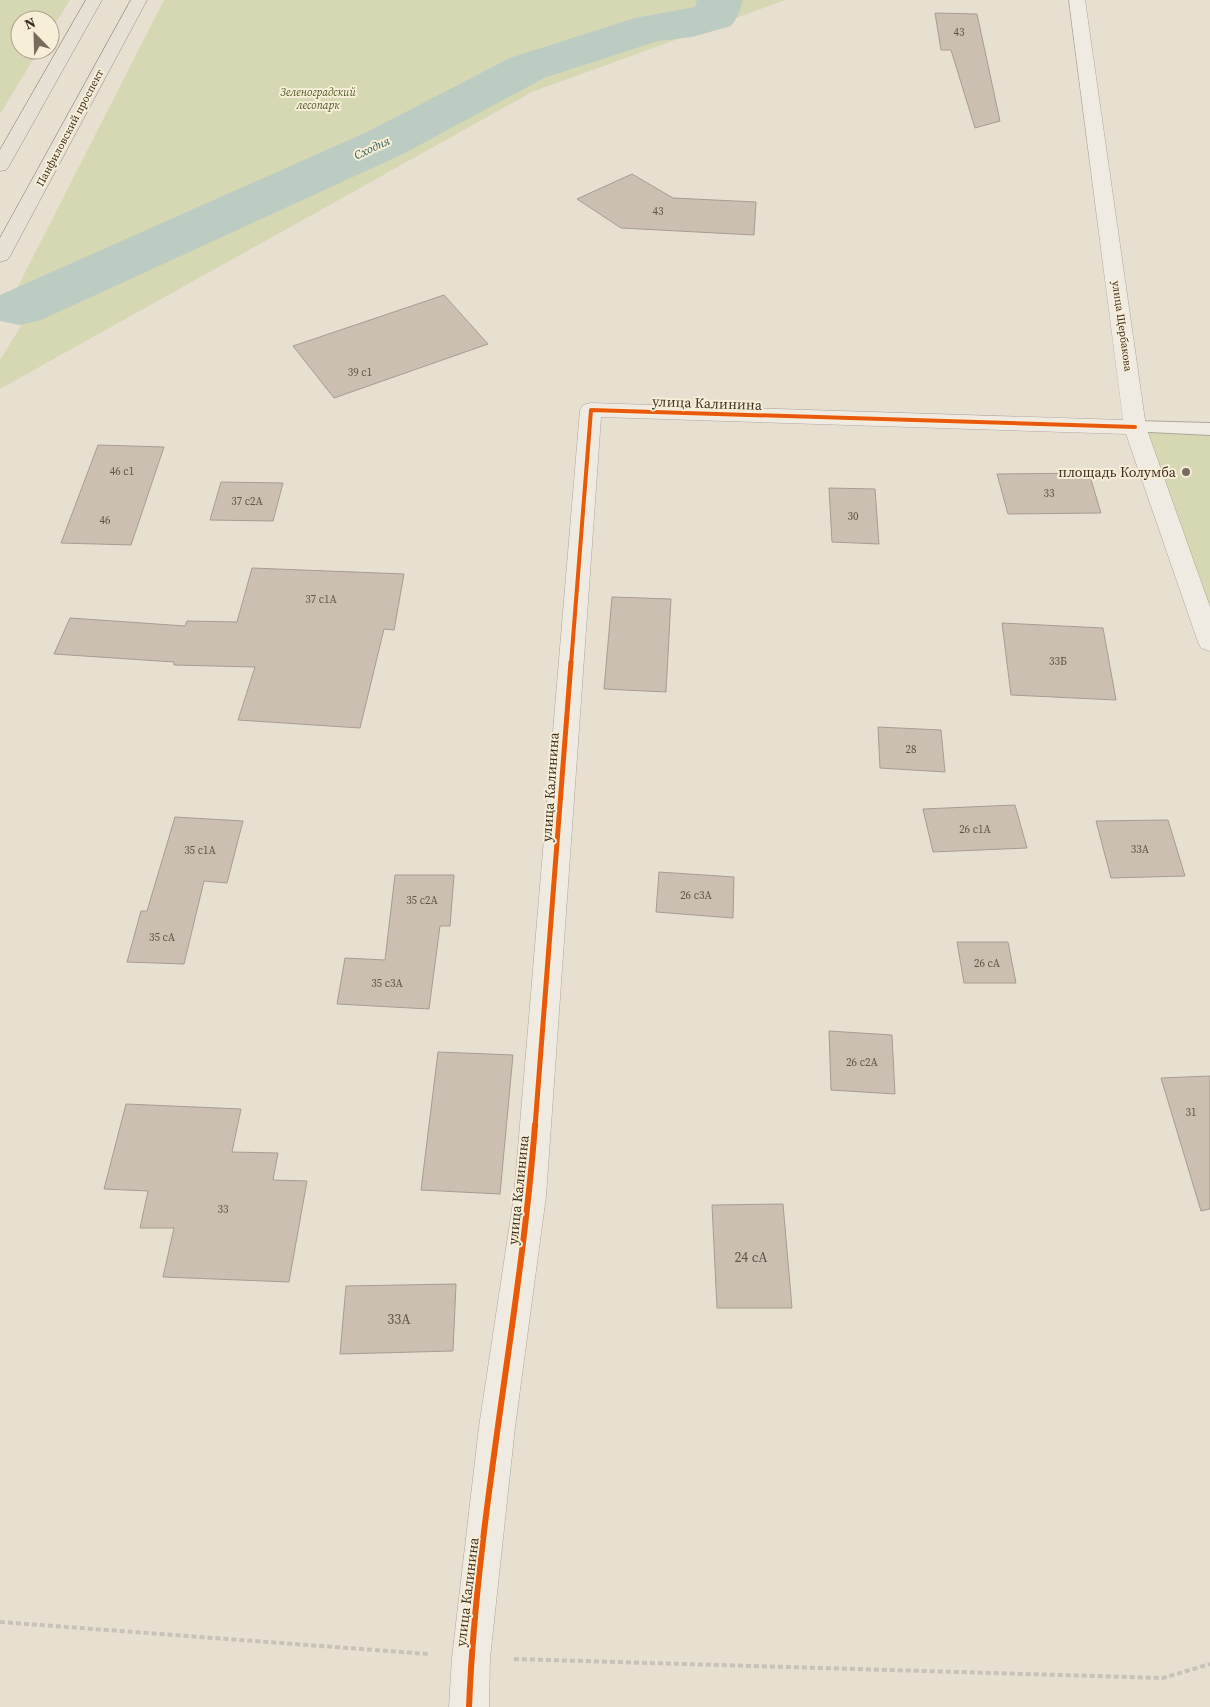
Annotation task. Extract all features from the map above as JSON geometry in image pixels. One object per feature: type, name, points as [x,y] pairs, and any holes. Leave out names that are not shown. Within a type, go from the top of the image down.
[{"type":"main road","points":[[0,166],[94,0]]},
{"type":"main road","name":"Панфиловский проспект","points":[[0,256],[139,0]]},
{"type":"street","name":"улица Щербакова","points":[[1077,0],[1136,427],[1210,642]]},
{"type":"street","name":"улица Калинина","points":[[468,1707],[471,1658],[497,1426],[530,1196],[590,410],[1136,427]]},
{"type":"lane","points":[[1136,427],[1210,428]]},
{"type":"path","points":[[0,1622],[471,1658],[1163,1678],[1210,1664]]},
{"type":"green space","points":[[0,0],[70,0],[60,16],[60,10],[10,10],[10,60],[33,60],[0,114]]},
{"type":"green space","name":"Зеленоградский лесопарк","points":[[164,0],[785,0],[532,92],[0,389],[0,360],[49,281],[44,281],[33,298],[11,300]]},
{"type":"green space","name":"площадь Колумба","points":[[1135,427],[1210,428],[1210,642]]},
{"type":"building","points":[[935,13],[977,14],[1000,121],[975,128],[951,50],[941,50]]},
{"type":"building","points":[[632,174],[673,198],[756,202],[754,235],[621,228],[577,199]]},
{"type":"building","points":[[444,295],[488,344],[334,398],[293,346]]},
{"type":"building","points":[[98,445],[164,447],[131,545],[61,543]]},
{"type":"building","points":[[1089,473],[1101,513],[1008,514],[997,474]]},
{"type":"building","points":[[221,482],[283,483],[273,521],[210,520]]},
{"type":"building","points":[[829,488],[875,489],[879,544],[832,542]]},
{"type":"building","points":[[252,568],[404,574],[394,630],[384,629],[360,728],[238,720],[255,667],[174,665],[174,662],[54,654],[70,618],[185,626],[187,621],[237,622]]},
{"type":"building","points":[[612,597],[671,599],[666,692],[604,689]]},
{"type":"building","points":[[1002,623],[1103,628],[1116,700],[1011,695]]},
{"type":"building","points":[[878,727],[941,730],[945,772],[880,768]]},
{"type":"building","points":[[1015,805],[1027,848],[933,852],[923,809]]},
{"type":"building","points":[[175,817],[243,821],[227,883],[204,881],[184,964],[127,962],[141,911],[147,911]]},
{"type":"building","points":[[1168,820],[1185,876],[1111,878],[1096,821]]},
{"type":"building","points":[[659,872],[734,877],[733,918],[656,912]]},
{"type":"building","points":[[395,875],[454,875],[450,926],[440,926],[429,1009],[337,1004],[345,958],[385,960]]},
{"type":"building","points":[[957,942],[1008,942],[1016,983],[964,983]]},
{"type":"building","points":[[829,1031],[892,1035],[895,1094],[831,1090]]},
{"type":"building","points":[[438,1052],[513,1055],[500,1194],[421,1190]]},
{"type":"building","points":[[1210,1076],[1210,1209],[1201,1211],[1161,1078]]},
{"type":"building","points":[[126,1104],[241,1109],[232,1152],[278,1153],[273,1180],[307,1181],[289,1282],[163,1277],[174,1228],[140,1228],[148,1191],[104,1189]]},
{"type":"building","points":[[783,1204],[792,1308],[717,1308],[712,1205]]},
{"type":"building","points":[[456,1284],[453,1351],[340,1354],[346,1286]]},
{"type":"waterway","name":"Сходня","points":[[20,308],[385,143],[527,68],[652,28],[692,23],[715,16],[720,0]]},
{"type":"cycle path","points":[[469,1707],[471,1658],[497,1427],[530,1196],[591,410],[1135,427]]},
{"type":"place","name":"площадь Колумба","points":[[1186,472]]}]
